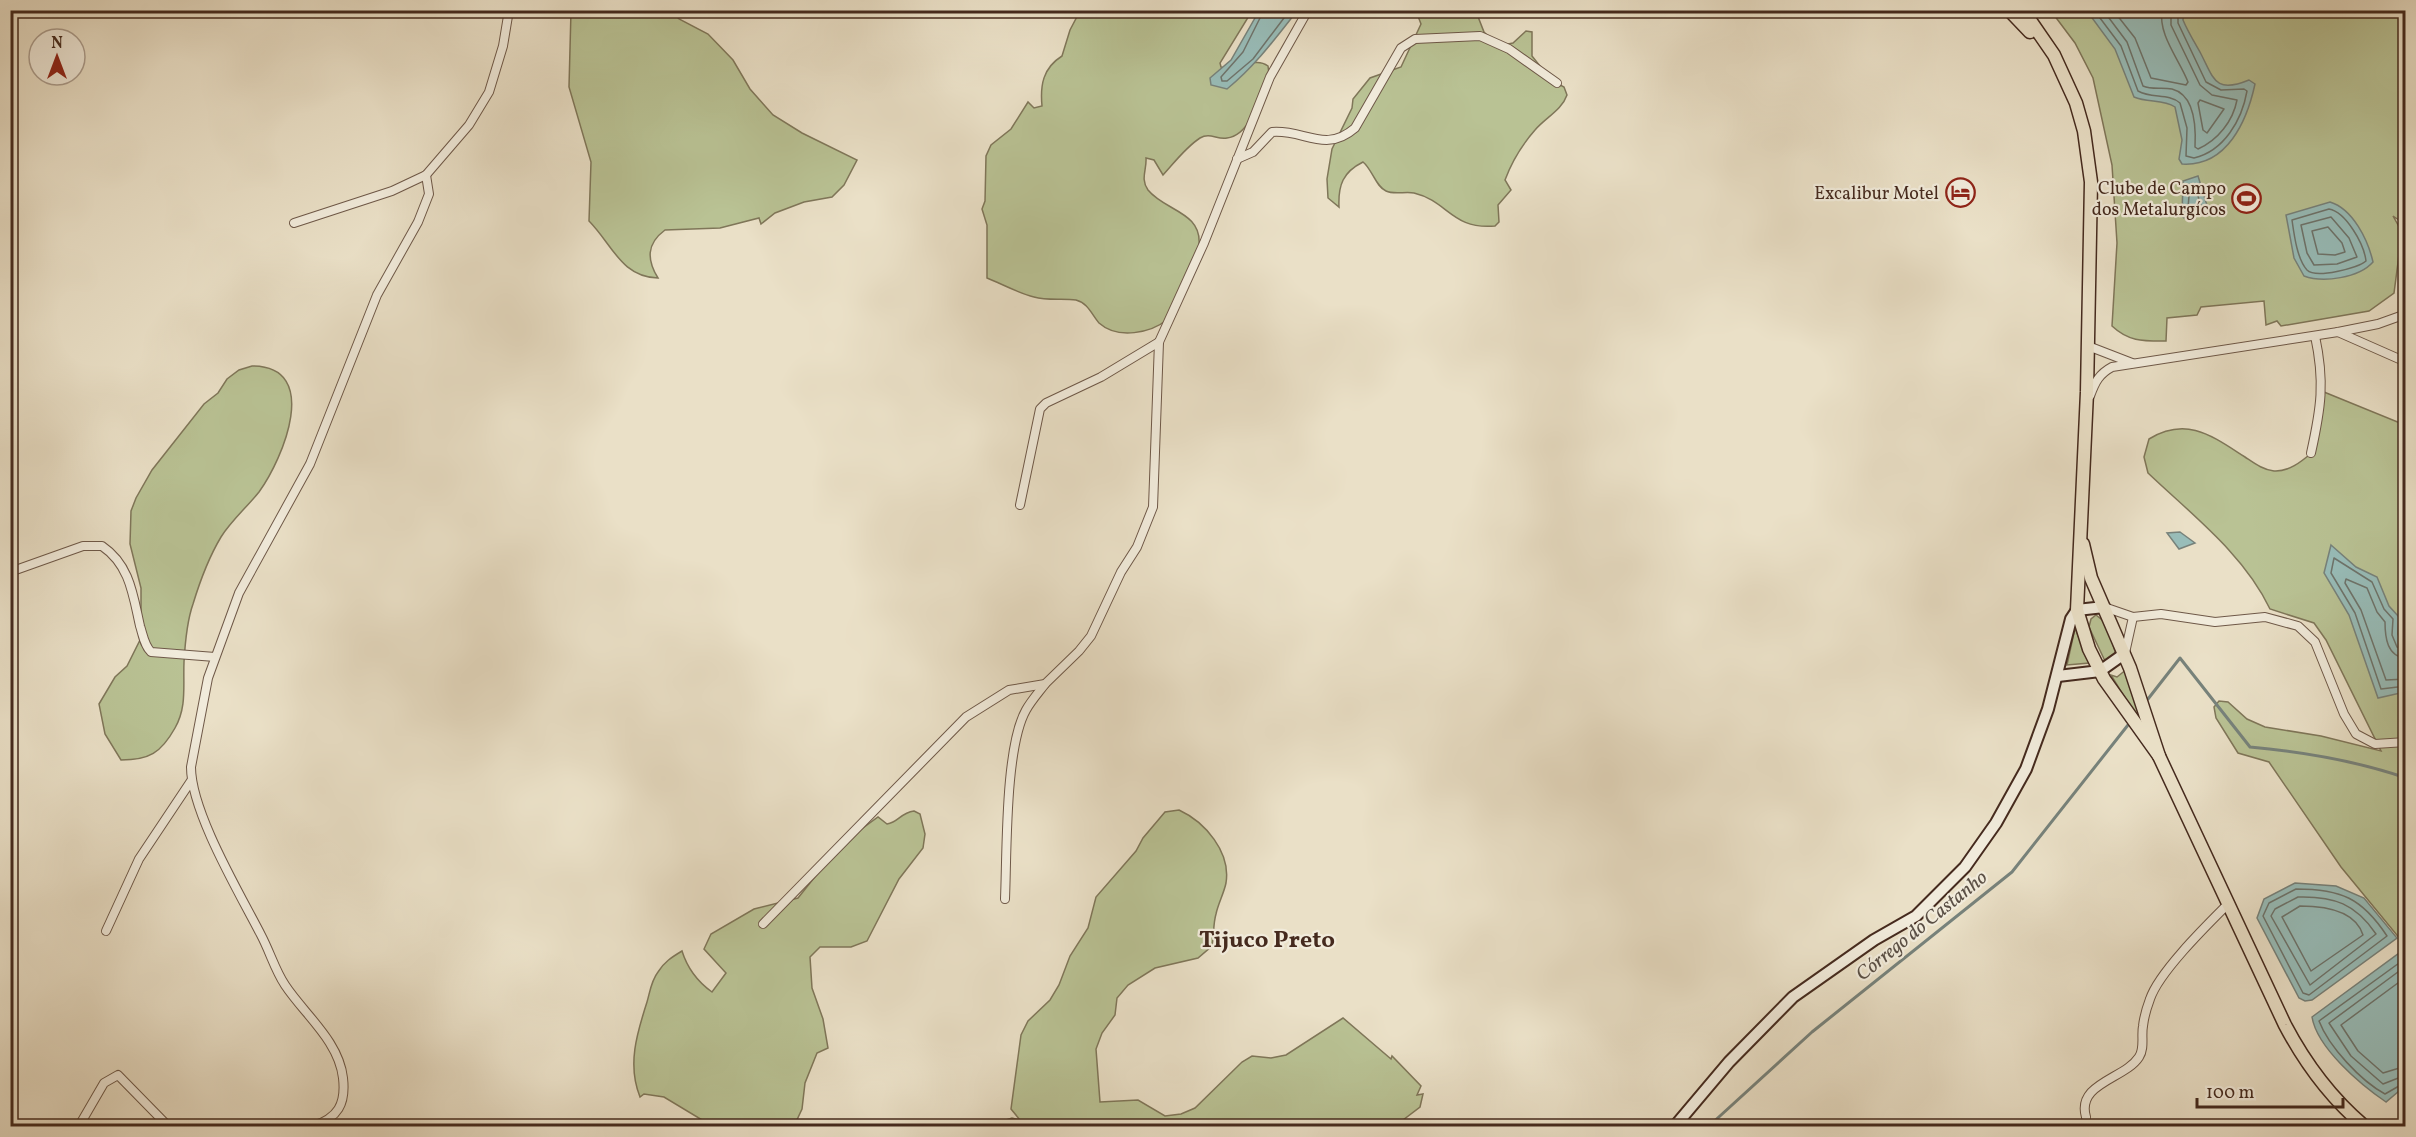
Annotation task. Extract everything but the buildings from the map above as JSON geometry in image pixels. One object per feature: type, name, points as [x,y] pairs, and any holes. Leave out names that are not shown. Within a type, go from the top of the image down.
[{"type":"main road","points":[[2009,10],[2028,29],[2061,70]]},
{"type":"main road","points":[[2023,10],[2061,70],[2080,116],[2089,160],[2091,218],[2088,346],[2077,610],[2089,649],[2100,671],[2159,756]]},
{"type":"main road","points":[[2081,534],[2091,578],[2124,654],[2159,756],[2228,904],[2300,1054],[2339,1102],[2364,1126]]},
{"type":"main road","points":[[1675,1126],[1730,1062],[1793,997],[1874,940],[1916,916],[1965,867],[1996,823],[2026,769],[2058,676],[2071,619],[2077,610],[2104,607]]},
{"type":"main road","points":[[2058,676],[2100,671],[2124,654]]},
{"type":"street","points":[[294,223],[392,191],[426,175],[480,109],[489,92],[503,46],[509,10]]},
{"type":"street","points":[[1005,899],[1012,760],[1017,732],[1025,710],[1045,684],[1079,651],[1090,636],[1120,572],[1146,529],[1153,507],[1159,342],[1204,243],[1270,77],[1308,10]]},
{"type":"street","points":[[1237,159],[1253,152],[1272,132],[1318,140],[1335,141],[1346,137],[1355,128],[1401,48],[1415,39],[1480,36],[1509,49],[1557,83]]},
{"type":"street","points":[[313,1126],[334,1116],[339,1110],[343,1076],[325,1038],[284,983],[225,865],[191,781],[191,767],[215,657],[239,593],[310,464],[377,295],[418,222],[429,194],[426,175]]},
{"type":"street","points":[[2086,421],[2090,395],[2095,381],[2103,372],[2112,367],[2338,332],[2378,324],[2406,314]]},
{"type":"street","points":[[2338,332],[2406,362]]},
{"type":"street","points":[[2311,453],[2320,409],[2322,371],[2315,336]]},
{"type":"street","points":[[1020,505],[1040,409],[1046,403],[1101,377],[1159,342]]},
{"type":"street","points":[[2088,346],[2134,363]]},
{"type":"street","points":[[10,572],[83,546],[102,546],[123,567],[129,578],[144,642],[151,652],[215,657]]},
{"type":"street","points":[[2104,607],[2133,617],[2161,614],[2215,622],[2265,617],[2298,626],[2315,642],[2344,714],[2356,734],[2375,744],[2406,742]]},
{"type":"street","points":[[2124,654],[2133,617]]},
{"type":"street","points":[[763,924],[966,717],[1009,690],[1045,684]]},
{"type":"street","points":[[106,931],[139,859],[191,781]]},
{"type":"street","points":[[2086,1117],[2084,1108],[2087,1097],[2138,1058],[2143,1046],[2143,1024],[2154,988],[2228,904]]},
{"type":"street","points":[[79,1126],[104,1083],[118,1075],[168,1126]]},
{"type":"green space","points":[[571,11],[671,11],[679,19],[708,34],[733,60],[750,89],[773,115],[802,133],[857,160],[844,185],[832,197],[804,202],[775,213],[761,224],[759,218],[720,228],[665,230],[654,241],[650,252],[650,259],[658,278],[635,272],[618,258],[589,221],[591,162],[569,87]]},
{"type":"green space","points":[[1080,11],[1252,11],[1220,63],[1221,67],[1227,69],[1256,62],[1268,66],[1269,74],[1259,102],[1249,121],[1236,135],[1227,138],[1204,136],[1200,138],[1185,150],[1163,175],[1154,160],[1146,158],[1144,178],[1148,190],[1195,225],[1199,245],[1168,319],[1153,328],[1134,333],[1115,332],[1107,328],[1099,323],[1087,306],[1076,300],[1034,297],[987,278],[987,225],[982,209],[985,201],[986,156],[991,145],[1011,129],[1028,102],[1034,108],[1042,106],[1044,78],[1051,66],[1062,56],[1070,30]]},
{"type":"green space","points":[[1416,11],[1479,11],[1477,14],[1484,32],[1498,46],[1513,43],[1526,31],[1532,32],[1532,56],[1551,80],[1564,87],[1567,95],[1553,114],[1530,136],[1514,160],[1505,180],[1511,190],[1498,205],[1499,222],[1495,226],[1469,224],[1435,202],[1414,193],[1386,191],[1379,186],[1363,162],[1351,170],[1343,180],[1339,207],[1328,198],[1327,179],[1332,149],[1352,108],[1353,99],[1370,78],[1401,67],[1421,24]]},
{"type":"green space","name":"Clube de Campo dos Metalurgícos","points":[[2051,11],[2405,11],[2406,225],[2393,216],[2402,232],[2394,293],[2369,311],[2281,326],[2277,321],[2266,325],[2264,301],[2201,307],[2197,315],[2167,318],[2166,341],[2137,340],[2118,331],[2112,326],[2117,243],[2112,165],[2093,78],[2075,43]]},
{"type":"green space","points":[[252,366],[273,370],[286,381],[291,397],[291,417],[286,438],[259,492],[221,537],[202,578],[188,625],[184,655],[183,704],[175,728],[165,744],[153,753],[139,759],[121,760],[105,734],[99,704],[115,677],[127,666],[141,638],[141,588],[130,544],[131,511],[152,470],[204,404],[218,393],[227,379],[239,370]]},
{"type":"green space","points":[[2324,392],[2405,425],[2405,945],[2341,867],[2269,762],[2238,753],[2216,718],[2214,707],[2219,701],[2228,702],[2247,719],[2265,727],[2321,736],[2381,751],[2326,640],[2314,623],[2270,609],[2246,570],[2231,553],[2148,473],[2144,457],[2149,439],[2163,432],[2187,429],[2210,436],[2262,468],[2274,471],[2285,470],[2296,465],[2314,451]]},
{"type":"green space","points":[[2096,615],[2107,624],[2116,655],[2111,661],[2105,661],[2089,627],[2091,619]]},
{"type":"green space","points":[[2075,628],[2089,663],[2067,665]]},
{"type":"green space","points":[[2127,669],[2145,731],[2111,675],[2117,677]]},
{"type":"green space","points":[[1179,810],[1207,830],[1220,849],[1224,860],[1226,883],[1215,918],[1212,946],[1198,958],[1155,968],[1128,985],[1117,998],[1115,1015],[1102,1033],[1096,1049],[1100,1102],[1138,1100],[1165,1116],[1181,1114],[1195,1108],[1242,1062],[1252,1056],[1271,1058],[1286,1055],[1343,1018],[1391,1059],[1392,1056],[1421,1086],[1417,1095],[1423,1094],[1420,1107],[1395,1126],[987,1126],[1012,1118],[1020,1120],[1011,1109],[1021,1035],[1028,1021],[1050,1000],[1059,985],[1070,956],[1088,928],[1096,897],[1136,851],[1143,838],[1165,812]]},
{"type":"green space","points":[[914,811],[920,814],[925,834],[923,848],[899,879],[867,941],[851,947],[820,947],[810,957],[812,988],[823,1019],[828,1048],[817,1053],[805,1083],[802,1109],[794,1126],[712,1126],[664,1097],[644,1094],[640,1097],[634,1073],[635,1049],[652,983],[663,965],[682,951],[694,974],[712,992],[726,973],[704,949],[711,934],[754,909],[798,898],[841,844],[878,817],[887,824]]},
{"type":"water","points":[[1259,11],[1297,11],[1256,62],[1227,89],[1211,85],[1210,78],[1231,60]]},
{"type":"water","points":[[2087,11],[2184,11],[2183,20],[2217,82],[2229,85],[2249,80],[2255,84],[2247,113],[2223,150],[2198,163],[2182,164],[2179,159],[2182,140],[2175,107],[2134,97],[2115,49]]},
{"type":"water","points":[[2198,176],[2209,212],[2184,218],[2182,216],[2183,181]]},
{"type":"water","points":[[2330,202],[2346,211],[2358,226],[2373,262],[2359,272],[2340,278],[2321,279],[2304,276],[2294,258],[2286,215]]},
{"type":"water","points":[[2180,532],[2195,543],[2179,549],[2167,533]]},
{"type":"water","points":[[2331,545],[2356,567],[2377,577],[2389,606],[2399,617],[2398,634],[2405,651],[2405,692],[2378,698],[2349,615],[2324,573]]},
{"type":"water","points":[[2295,883],[2336,886],[2364,898],[2397,938],[2312,1000],[2305,1001],[2299,998],[2257,918],[2264,899]]},
{"type":"water","points":[[2402,951],[2406,953],[2405,1086],[2386,1102],[2353,1076],[2331,1053],[2322,1041],[2312,1017]]},
{"type":"waterway","name":"Córrego do Castanho","points":[[2148,699],[2180,658],[2250,747],[2329,758],[2367,766],[2406,778]]},
{"type":"waterway","name":"Córrego do Castanho","points":[[1709,1126],[1812,1032],[2012,872],[2128,725]]},
{"type":"place","name":"Excalibur Motel","points":[[1960,193]]},
{"type":"place","name":"Clube de Campo dos Metalurgícos","points":[[2247,198]]},
{"type":"district","name":"Tijuco Preto","points":[[1267,939]]}]
